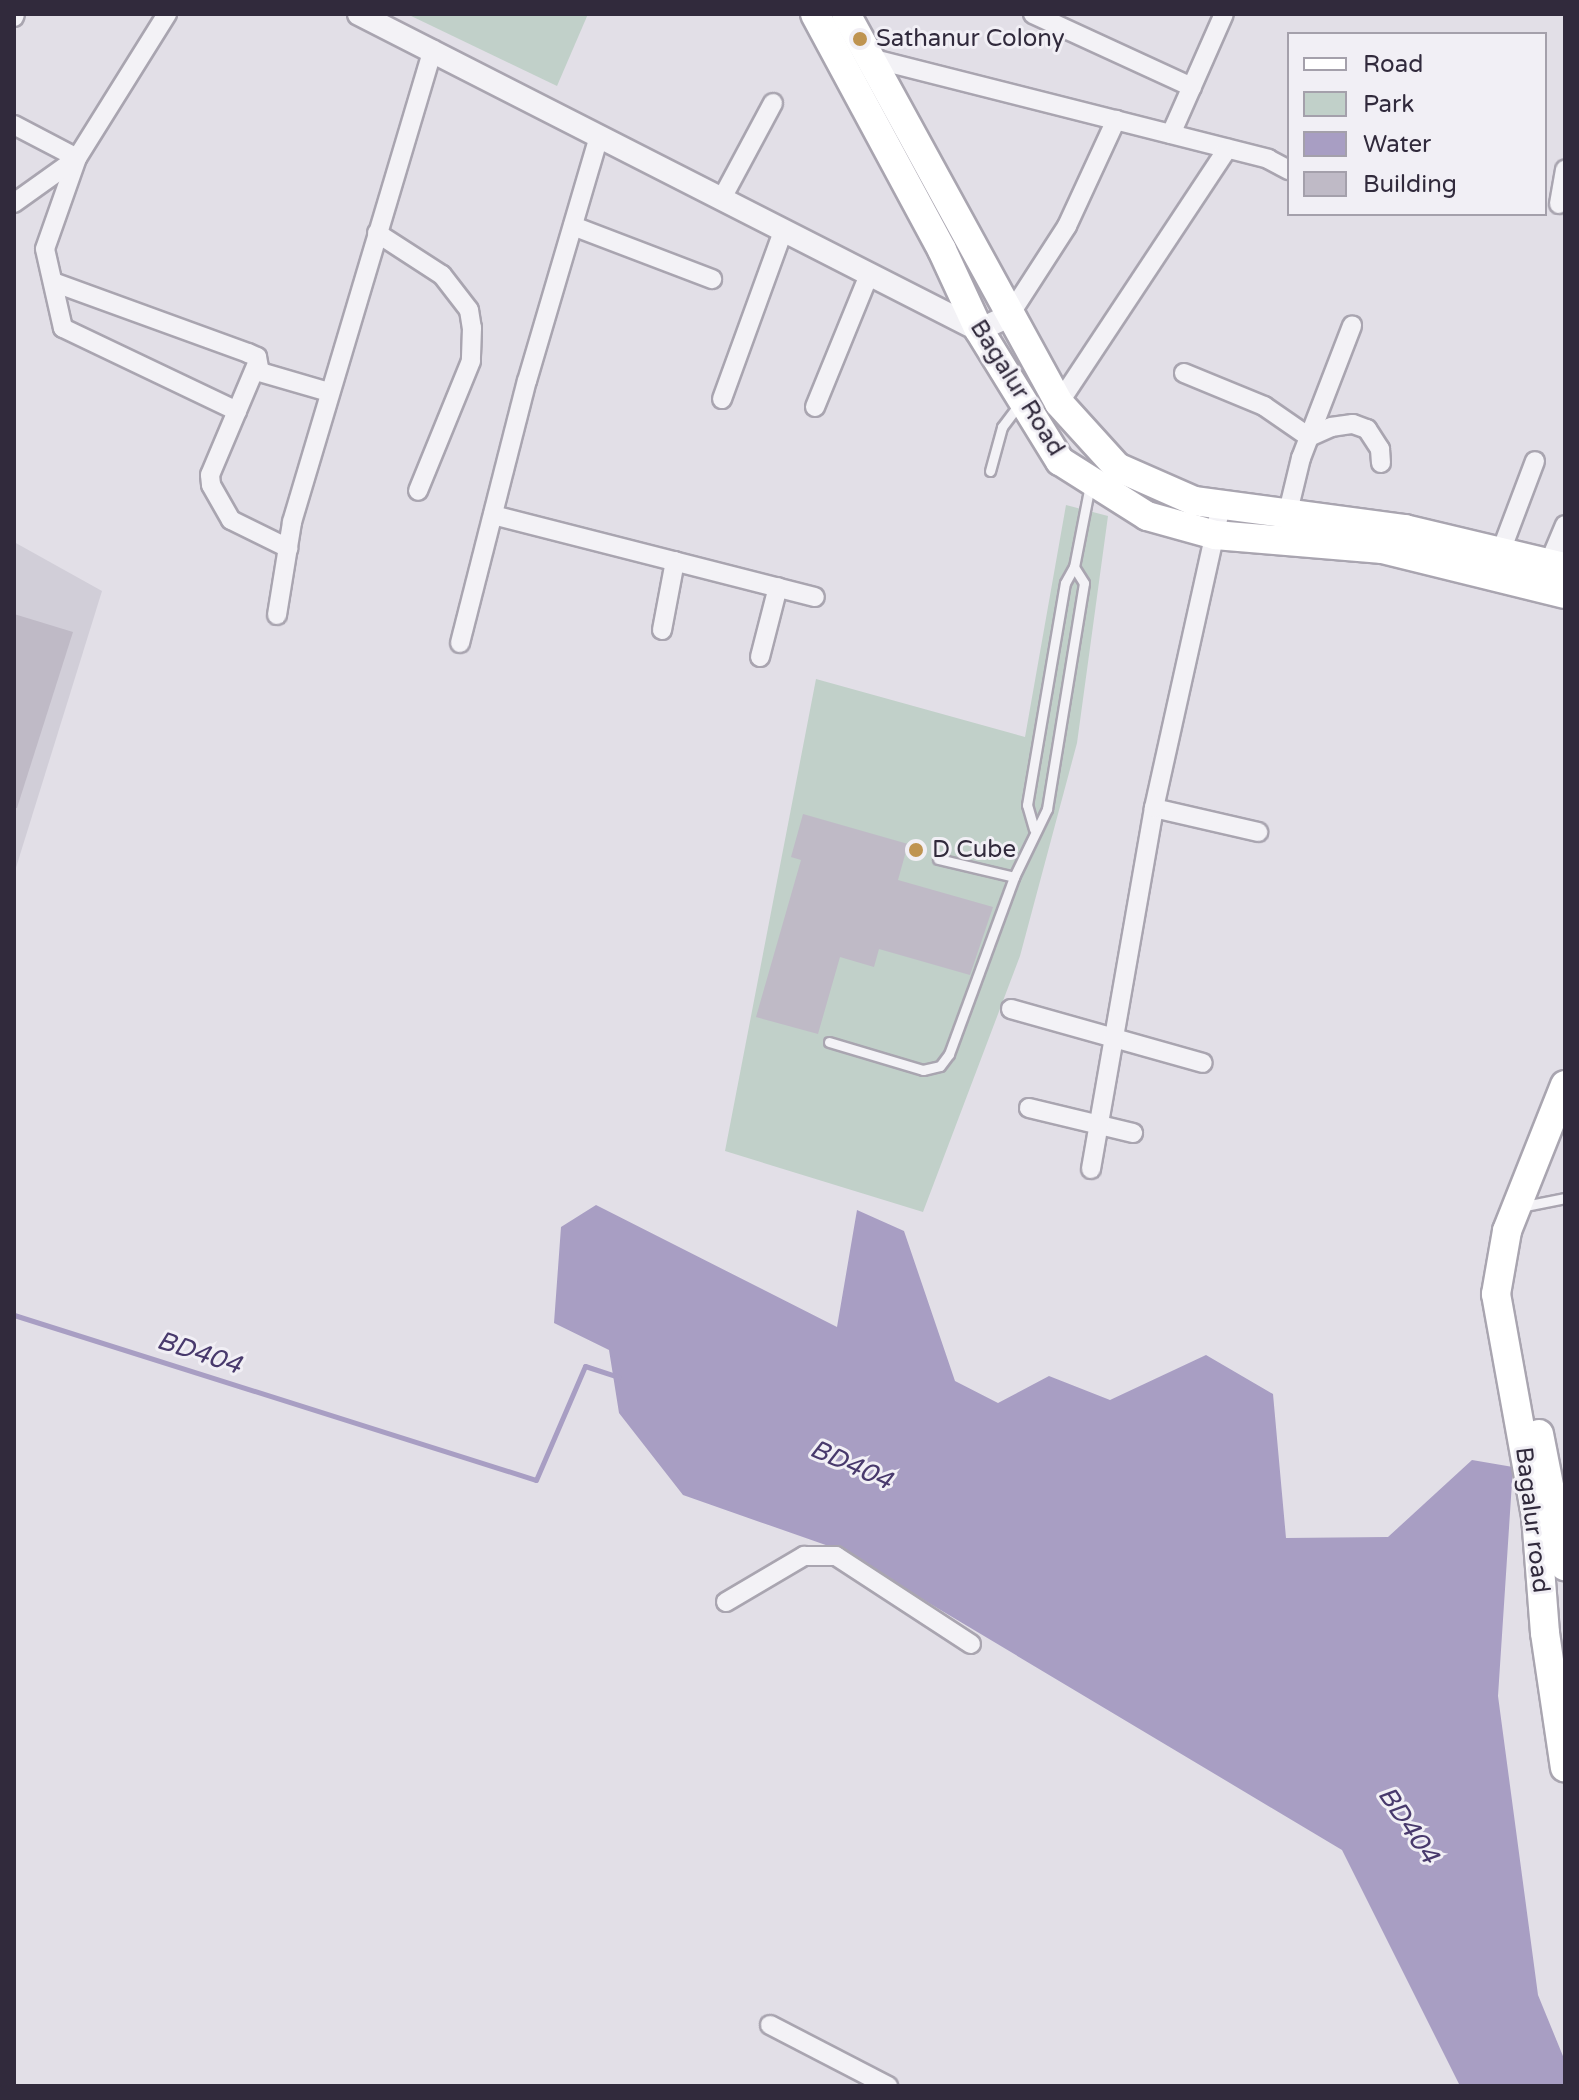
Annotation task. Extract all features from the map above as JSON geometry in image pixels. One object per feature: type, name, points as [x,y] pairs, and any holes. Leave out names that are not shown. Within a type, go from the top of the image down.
[{"type":"main road","name":"Bagalur Road","points":[[815,14],[857,61],[939,177],[1009,316],[1059,403],[1117,467],[1194,501],[1221,505],[1284,529],[1382,549],[1565,594]]},
{"type":"main road","name":"Bagalur Road","points":[[846,14],[857,61],[979,330],[1060,461],[1147,516],[1215,535],[1284,529],[1405,529],[1501,551]]},
{"type":"main road","points":[[1501,551],[1557,565]]},
{"type":"main road","name":"Bagalur Road","points":[[1565,1085],[1523,1184],[1504,1273],[1565,1566]]},
{"type":"main road","name":"Bagalur Road","points":[[1504,1273],[1525,1206],[1563,1119]]},
{"type":"main road","name":"Bagalur road","points":[[1504,1273],[1496,1294],[1536,1516],[1545,1633],[1565,1768]]},
{"type":"street","points":[[167,14],[77,158],[45,249],[63,328],[237,411]]},
{"type":"street","points":[[359,14],[979,330],[1009,316],[1067,226],[1116,120]]},
{"type":"street","points":[[1033,14],[1192,87]]},
{"type":"street","points":[[1171,134],[1224,14]]},
{"type":"street","points":[[277,615],[288,548],[329,392],[433,50]]},
{"type":"street","points":[[857,61],[1116,120],[1227,149],[1287,169]]},
{"type":"street","points":[[721,200],[773,103]]},
{"type":"street","points":[[14,125],[77,158]]},
{"type":"street","points":[[460,643],[599,137]]},
{"type":"street","points":[[1059,403],[1227,149]]},
{"type":"street","points":[[18,197],[77,158]]},
{"type":"street","points":[[1556,204],[1565,170]]},
{"type":"street","points":[[573,226],[712,279]]},
{"type":"street","points":[[722,399],[783,231]]},
{"type":"street","points":[[377,233],[442,275],[469,310],[472,328],[471,361],[418,491]]},
{"type":"street","points":[[815,407],[869,275]]},
{"type":"street","points":[[53,282],[257,357],[256,366],[210,475],[211,485],[231,520],[288,548]]},
{"type":"street","points":[[1284,529],[1309,437],[1352,326]]},
{"type":"street","points":[[256,366],[260,372],[329,392]]},
{"type":"street","points":[[1184,373],[1264,406],[1309,437]]},
{"type":"street","points":[[1309,437],[1331,427],[1353,424],[1367,429],[1380,449],[1381,463]]},
{"type":"street","points":[[1501,551],[1535,461]]},
{"type":"street","points":[[1091,1169],[1154,808],[1221,505]]},
{"type":"street","points":[[493,515],[815,597]]},
{"type":"street","points":[[1557,565],[1565,525]]},
{"type":"street","points":[[662,630],[675,561]]},
{"type":"street","points":[[760,657],[778,587]]},
{"type":"street","points":[[1154,808],[1258,832]]},
{"type":"street","points":[[1011,1009],[1203,1063]]},
{"type":"street","points":[[1029,1108],[1133,1133]]},
{"type":"street","points":[[726,1602],[804,1556],[836,1556],[971,1644]]},
{"type":"street","points":[[770,2025],[888,2086]]},
{"type":"lane","points":[[990,471],[1002,427],[1023,401]]},
{"type":"lane","points":[[1034,829],[1027,805],[1065,583],[1074,567],[1091,480]]},
{"type":"lane","points":[[829,1042],[923,1070],[940,1066],[1014,877],[1034,829],[1047,809],[1084,583],[1074,567]]},
{"type":"lane","points":[[938,859],[1014,877]]},
{"type":"lane","points":[[1525,1206],[1565,1198]]},
{"type":"shaded area","points":[[14,542],[102,591],[14,874]]},
{"type":"green space","points":[[407,14],[588,14],[557,86]]},
{"type":"green space","name":"D Cube","points":[[1066,505],[1108,516],[1077,743],[1020,956],[923,1212],[725,1151],[816,679],[1025,737]]},
{"type":"water","points":[[596,1205],[837,1327],[857,1210],[904,1231],[955,1381],[998,1403],[1049,1376],[1110,1400],[1206,1355],[1273,1394],[1286,1538],[1388,1537],[1472,1460],[1513,1467],[1498,1696],[1538,1995],[1565,2061],[1565,2086],[1460,2086],[1342,1850],[840,1550],[683,1495],[619,1413],[609,1350],[554,1323],[561,1227]]},
{"type":"building","points":[[14,614],[73,632],[17,808],[14,808]]},
{"type":"building","points":[[803,814],[908,844],[898,880],[993,907],[970,975],[879,949],[874,967],[840,957],[818,1034],[756,1017],[801,860],[791,857]]},
{"type":"waterway","name":"BD404","points":[[14,1315],[536,1480],[585,1366],[618,1377]]},
{"type":"place","name":"Sathanur Colony","points":[[860,39]]},
{"type":"place","name":"D Cube","points":[[916,850]]}]
